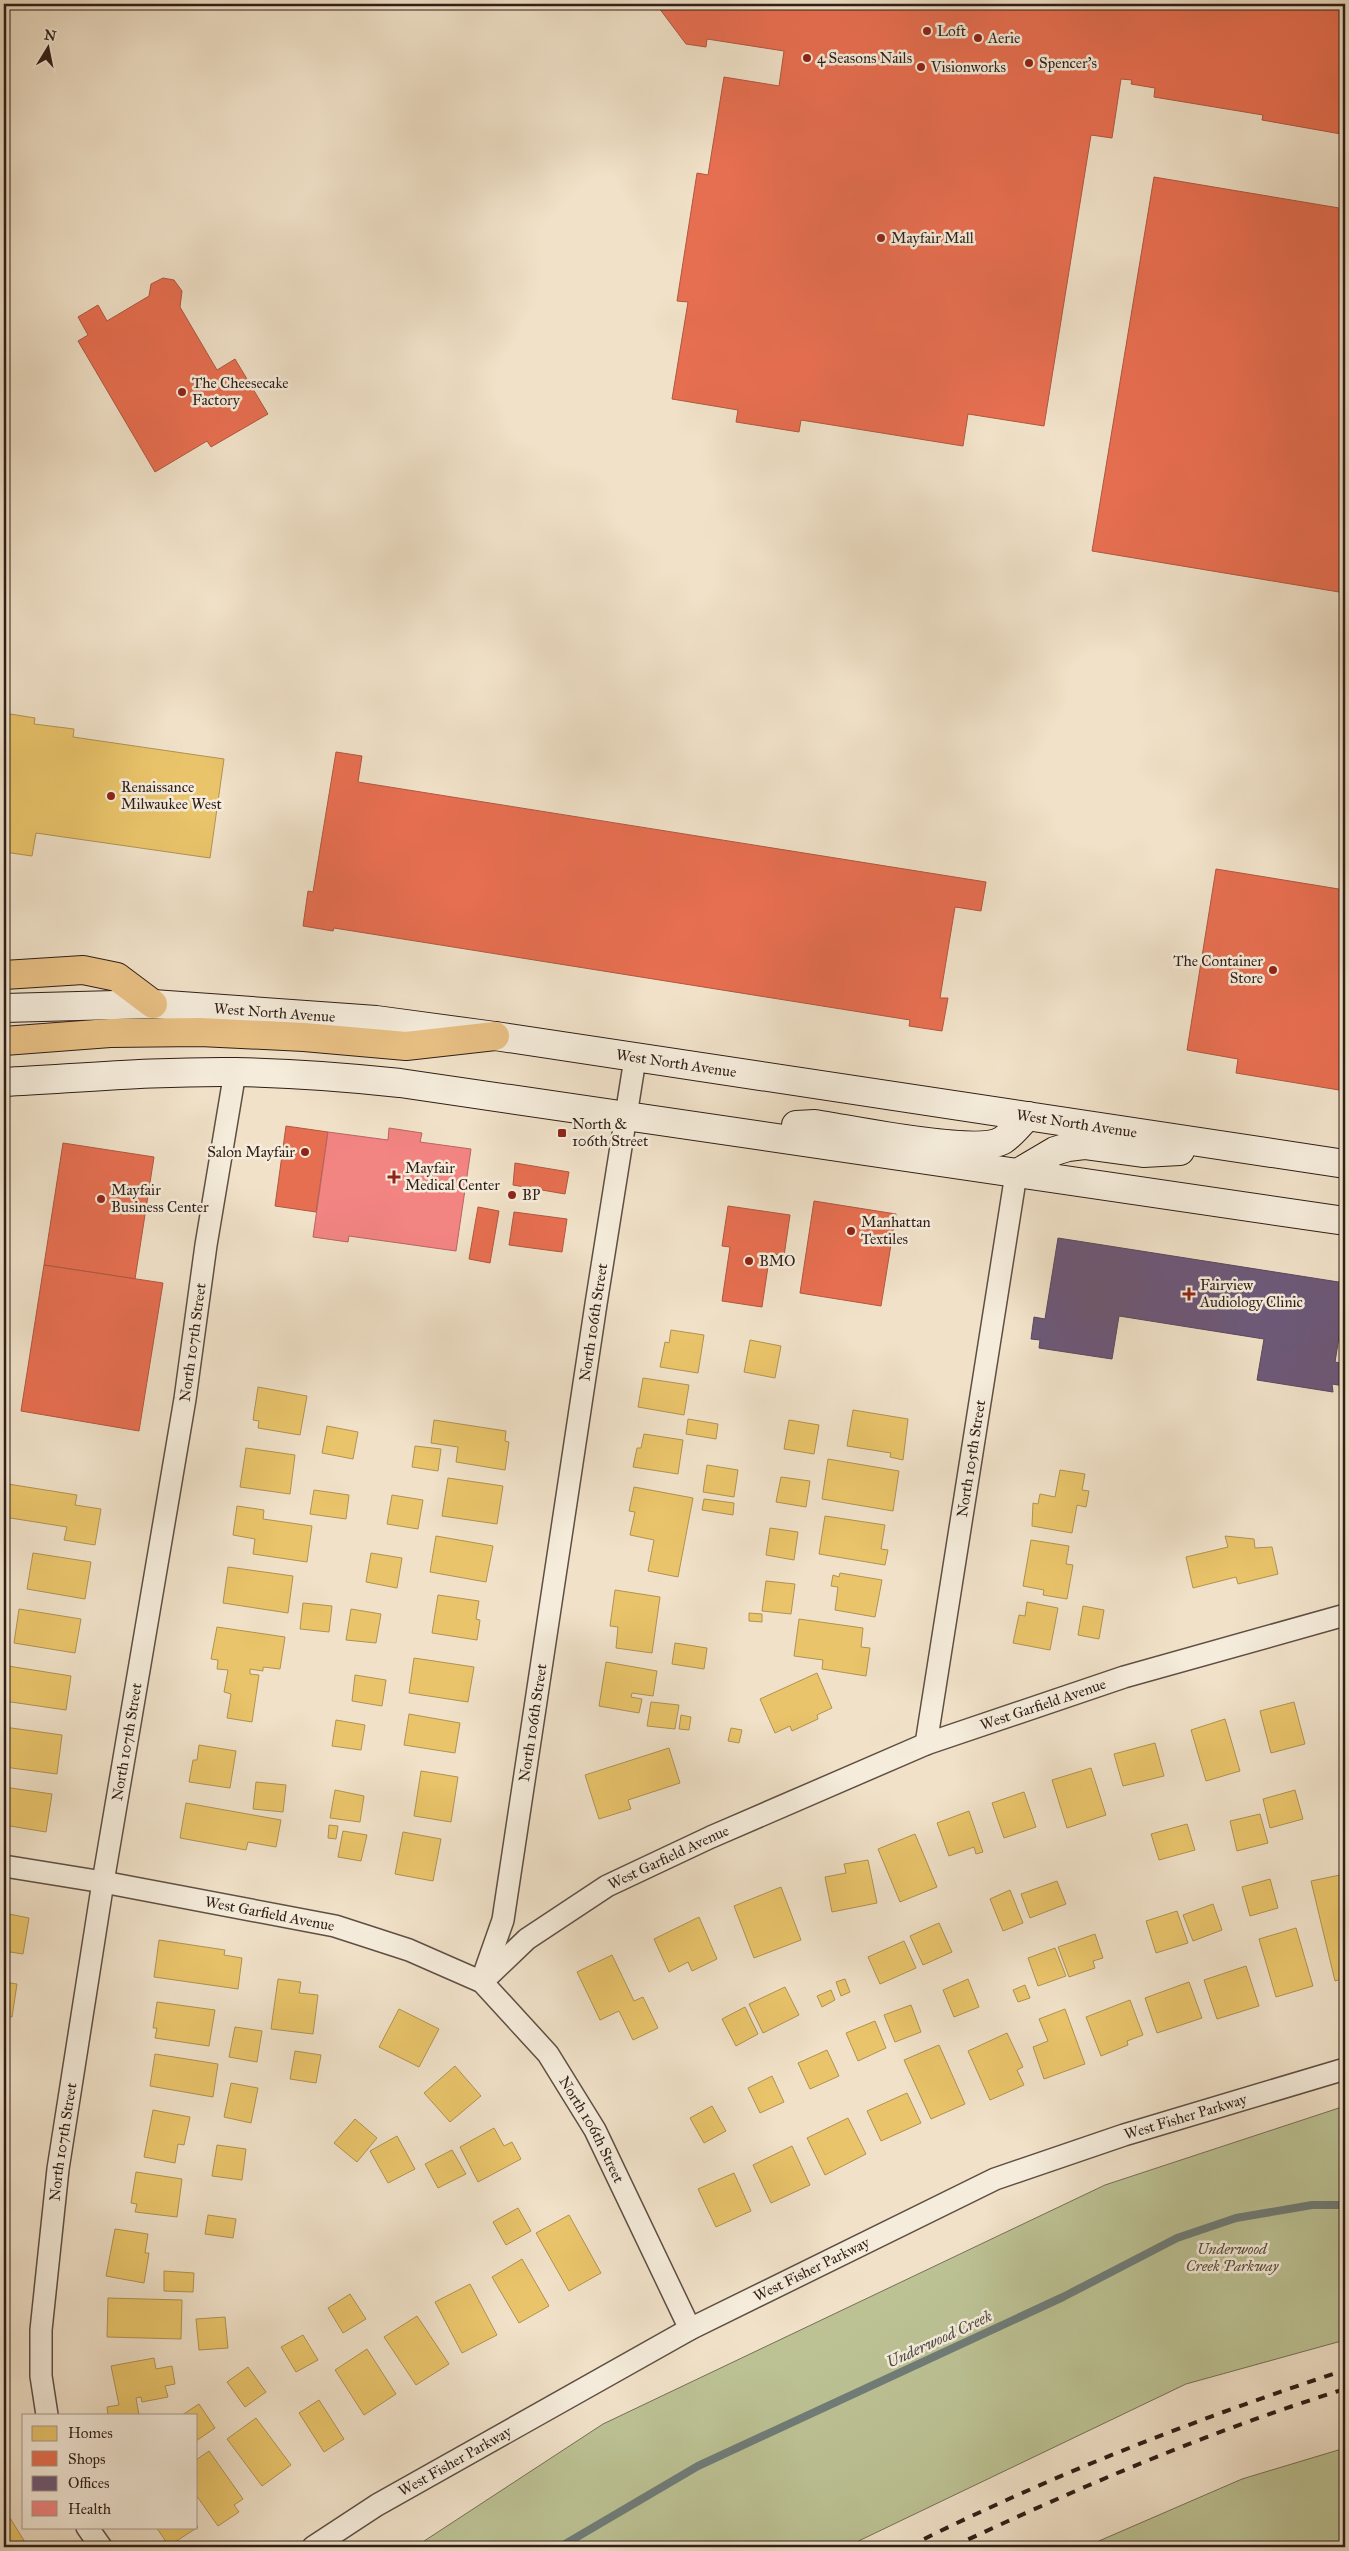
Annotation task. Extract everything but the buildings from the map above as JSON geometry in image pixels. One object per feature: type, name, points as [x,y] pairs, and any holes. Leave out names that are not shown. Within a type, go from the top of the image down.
[{"type":"main road","points":[[4,974],[83,970],[117,977],[153,1004]]},
{"type":"main road","name":"West North Avenue","points":[[4,1008],[153,1004],[376,1020],[494,1036],[635,1059],[1345,1164]]},
{"type":"main road","points":[[4,1041],[110,1033],[200,1032],[304,1037],[406,1046],[494,1036]]},
{"type":"main road","points":[[4,1082],[144,1074],[235,1072],[313,1074],[400,1083],[1345,1221]]},
{"type":"main road","points":[[712,1128],[815,1124],[962,1145],[1002,1140],[1028,1116]]},
{"type":"main road","points":[[1016,1174],[1055,1151],[1084,1145],[1143,1153],[1240,1148]]},
{"type":"street","name":"North 106th Street","points":[[635,1059],[503,1920],[482,1982],[548,2054],[595,2130],[690,2329]]},
{"type":"street","name":"North 107th Street","points":[[47,2414],[41,2376],[41,2330],[44,2284],[58,2169],[103,1882],[185,1399],[206,1245],[235,1072]]},
{"type":"street","name":"North 105th Street","points":[[926,1744],[1016,1174]]},
{"type":"street","name":"West Garfield Avenue","points":[[4,1866],[103,1882],[335,1926],[409,1950],[482,1982],[528,1938],[607,1886],[711,1837],[926,1744],[1124,1677],[1345,1615]]},
{"type":"street","name":"West Fisher Parkway","points":[[313,2547],[377,2505],[690,2329],[995,2179],[1086,2146],[1345,2069]]},
{"type":"street","points":[[88,2528],[101,2547]]},
{"type":"green space","name":"Underwood Creek Parkway","points":[[1345,2106],[1345,2340],[1186,2384],[846,2547],[415,2547],[603,2424],[1105,2185]]},
{"type":"green space","points":[[1345,2448],[1345,2547],[1085,2547],[1242,2479]]},
{"type":"waterway","name":"Underwood Creek","points":[[560,2547],[698,2466],[1063,2297],[1177,2238],[1236,2218],[1312,2205],[1345,2205]]},
{"type":"railway","points":[[908,2547],[1015,2496],[1124,2450],[1234,2408],[1345,2370]]},
{"type":"railway","points":[[952,2547],[1146,2461],[1245,2423],[1345,2389]]},
{"type":"place","name":"Loft","points":[[927,31]]},
{"type":"place","name":"Aerie","points":[[978,38]]},
{"type":"place","name":"4 Seasons Nails","points":[[807,58]]},
{"type":"place","name":"Spencer's","points":[[1029,63]]},
{"type":"place","name":"Visionworks","points":[[921,67]]},
{"type":"place","name":"Mayfair Mall","points":[[881,238]]},
{"type":"place","name":"The Cheesecake Factory","points":[[182,392]]},
{"type":"place","name":"Renaissance Milwaukee West","points":[[111,796]]},
{"type":"place","name":"The Container Store","points":[[1273,970]]},
{"type":"place","name":"North & 106th Street","points":[[562,1133]]},
{"type":"place","name":"Salon Mayfair","points":[[305,1152]]},
{"type":"place","name":"Mayfair Medical Center","points":[[394,1177]]},
{"type":"place","name":"BP","points":[[512,1195]]},
{"type":"place","name":"Mayfair Business Center","points":[[101,1199]]},
{"type":"place","name":"Manhattan Textiles","points":[[851,1231]]},
{"type":"place","name":"BMO","points":[[749,1261]]},
{"type":"place","name":"Fairview Audiology Clinic","points":[[1189,1294]]}]
